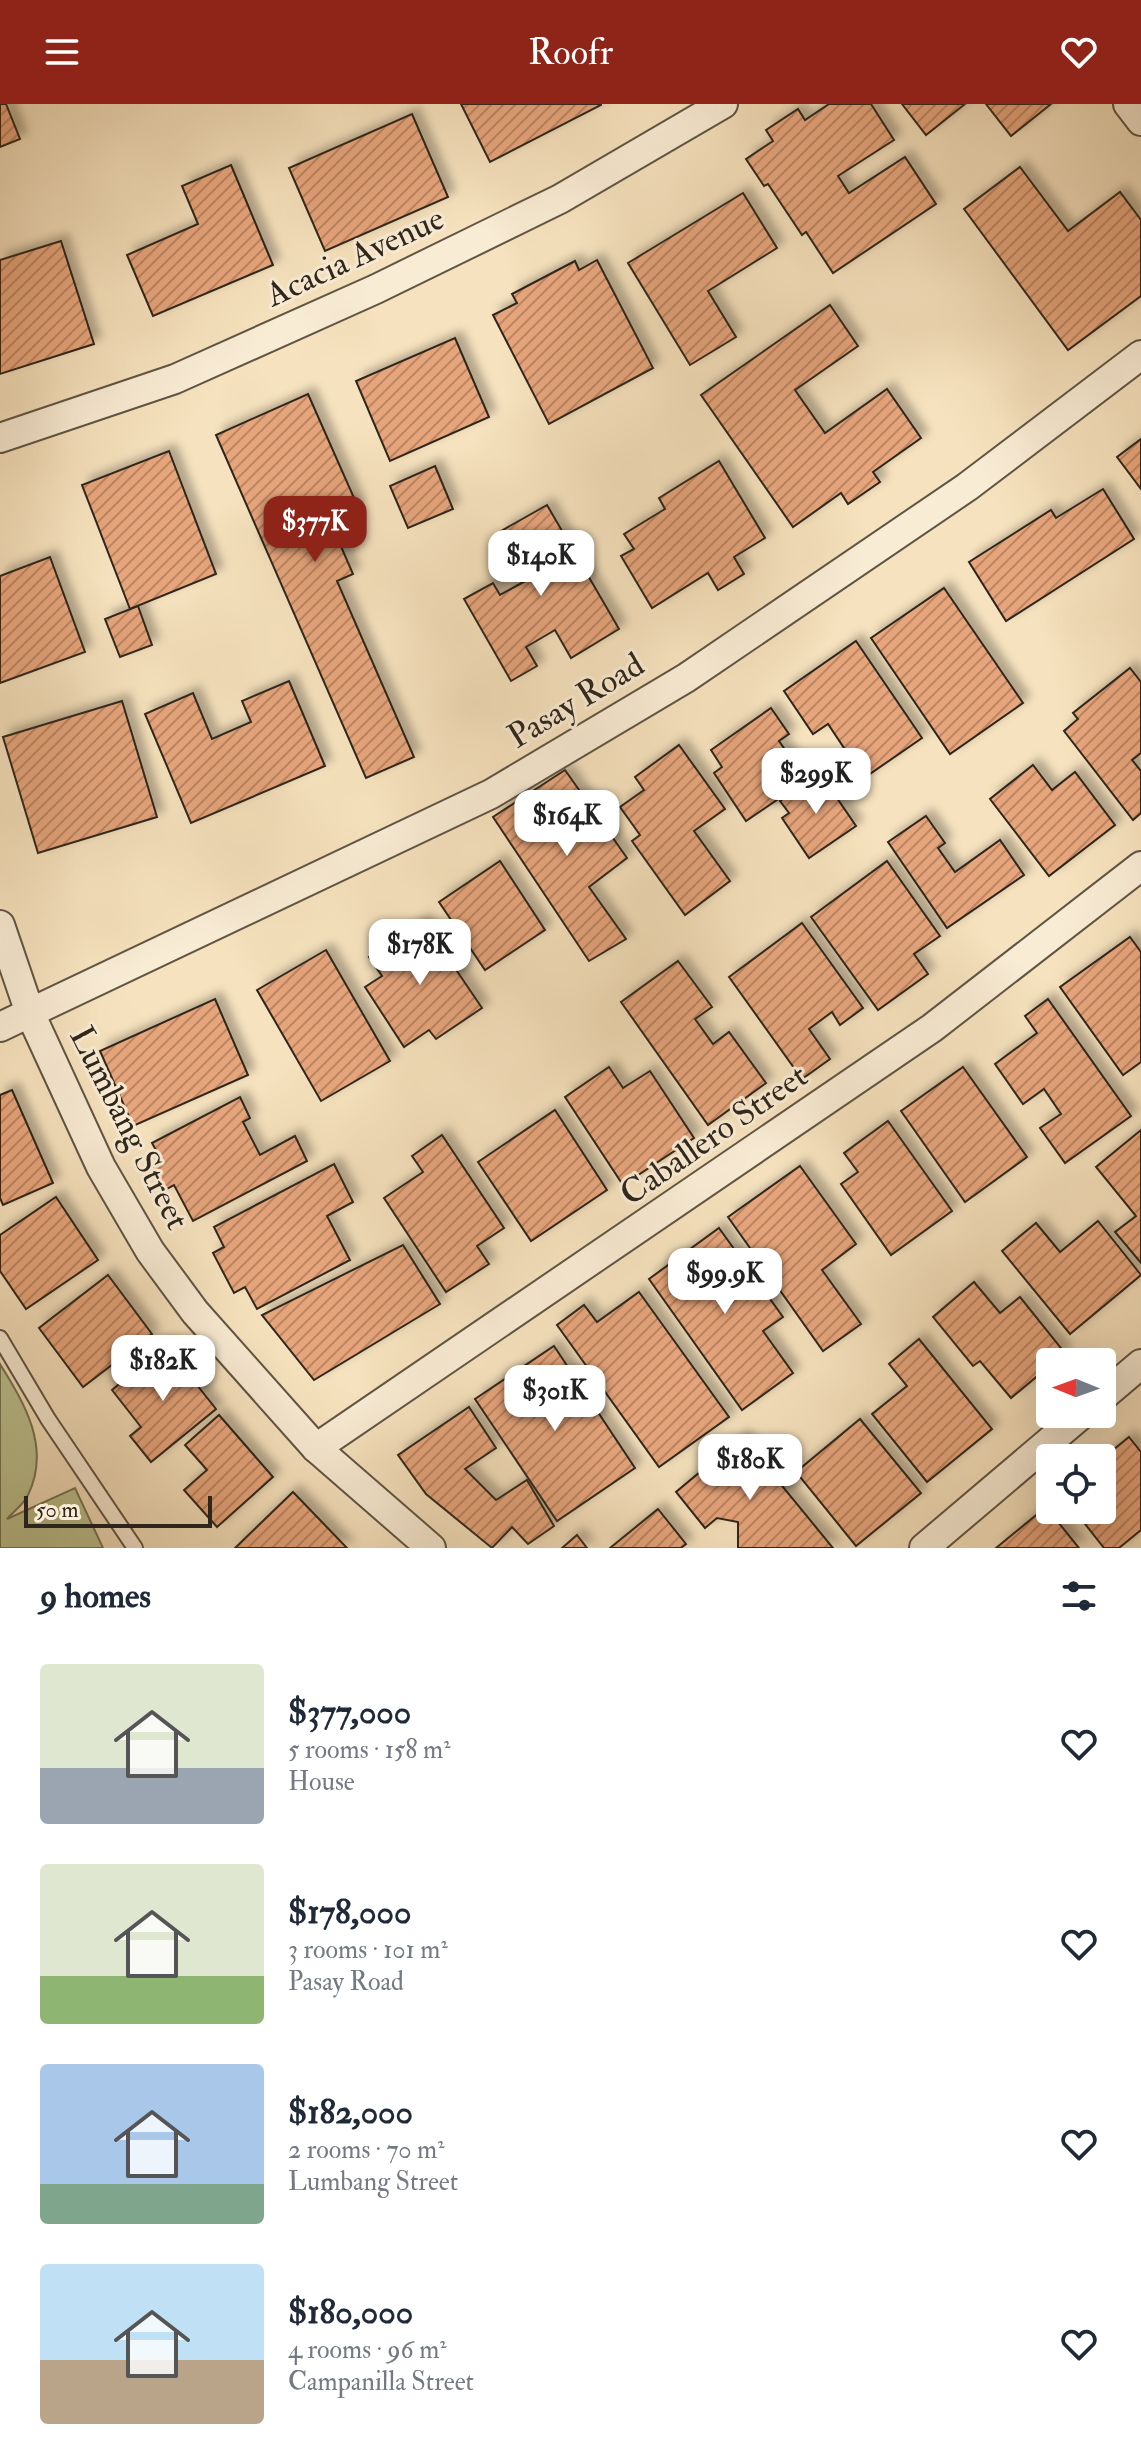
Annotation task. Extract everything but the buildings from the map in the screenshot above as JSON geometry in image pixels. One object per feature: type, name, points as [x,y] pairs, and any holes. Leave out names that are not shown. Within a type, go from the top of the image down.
[{"type":"street","name":"Acacia Avenue","points":[[0,438],[175,379],[376,289],[560,199],[723,104]]},
{"type":"street","points":[[1128,104],[1141,121]]},
{"type":"street","name":"Pasay Road","points":[[0,1027],[491,794],[699,669],[967,487],[1141,355]]},
{"type":"street","name":"Caballero Street","points":[[316,1448],[932,1028],[1141,866]]},
{"type":"street","name":"Lumbang Street","points":[[0,925],[30,1013],[101,1167],[150,1251],[195,1312],[316,1448],[431,1548]]},
{"type":"street","points":[[1116,1385],[1141,1364]]},
{"type":"street","points":[[924,1548],[1065,1428]]},
{"type":"lane","points":[[0,1338],[48,1419],[135,1548]]},
{"type":"green space","points":[[0,1364],[26,1411],[36,1443],[37,1460],[28,1495],[7,1519],[75,1488],[103,1548],[0,1548]]}]
